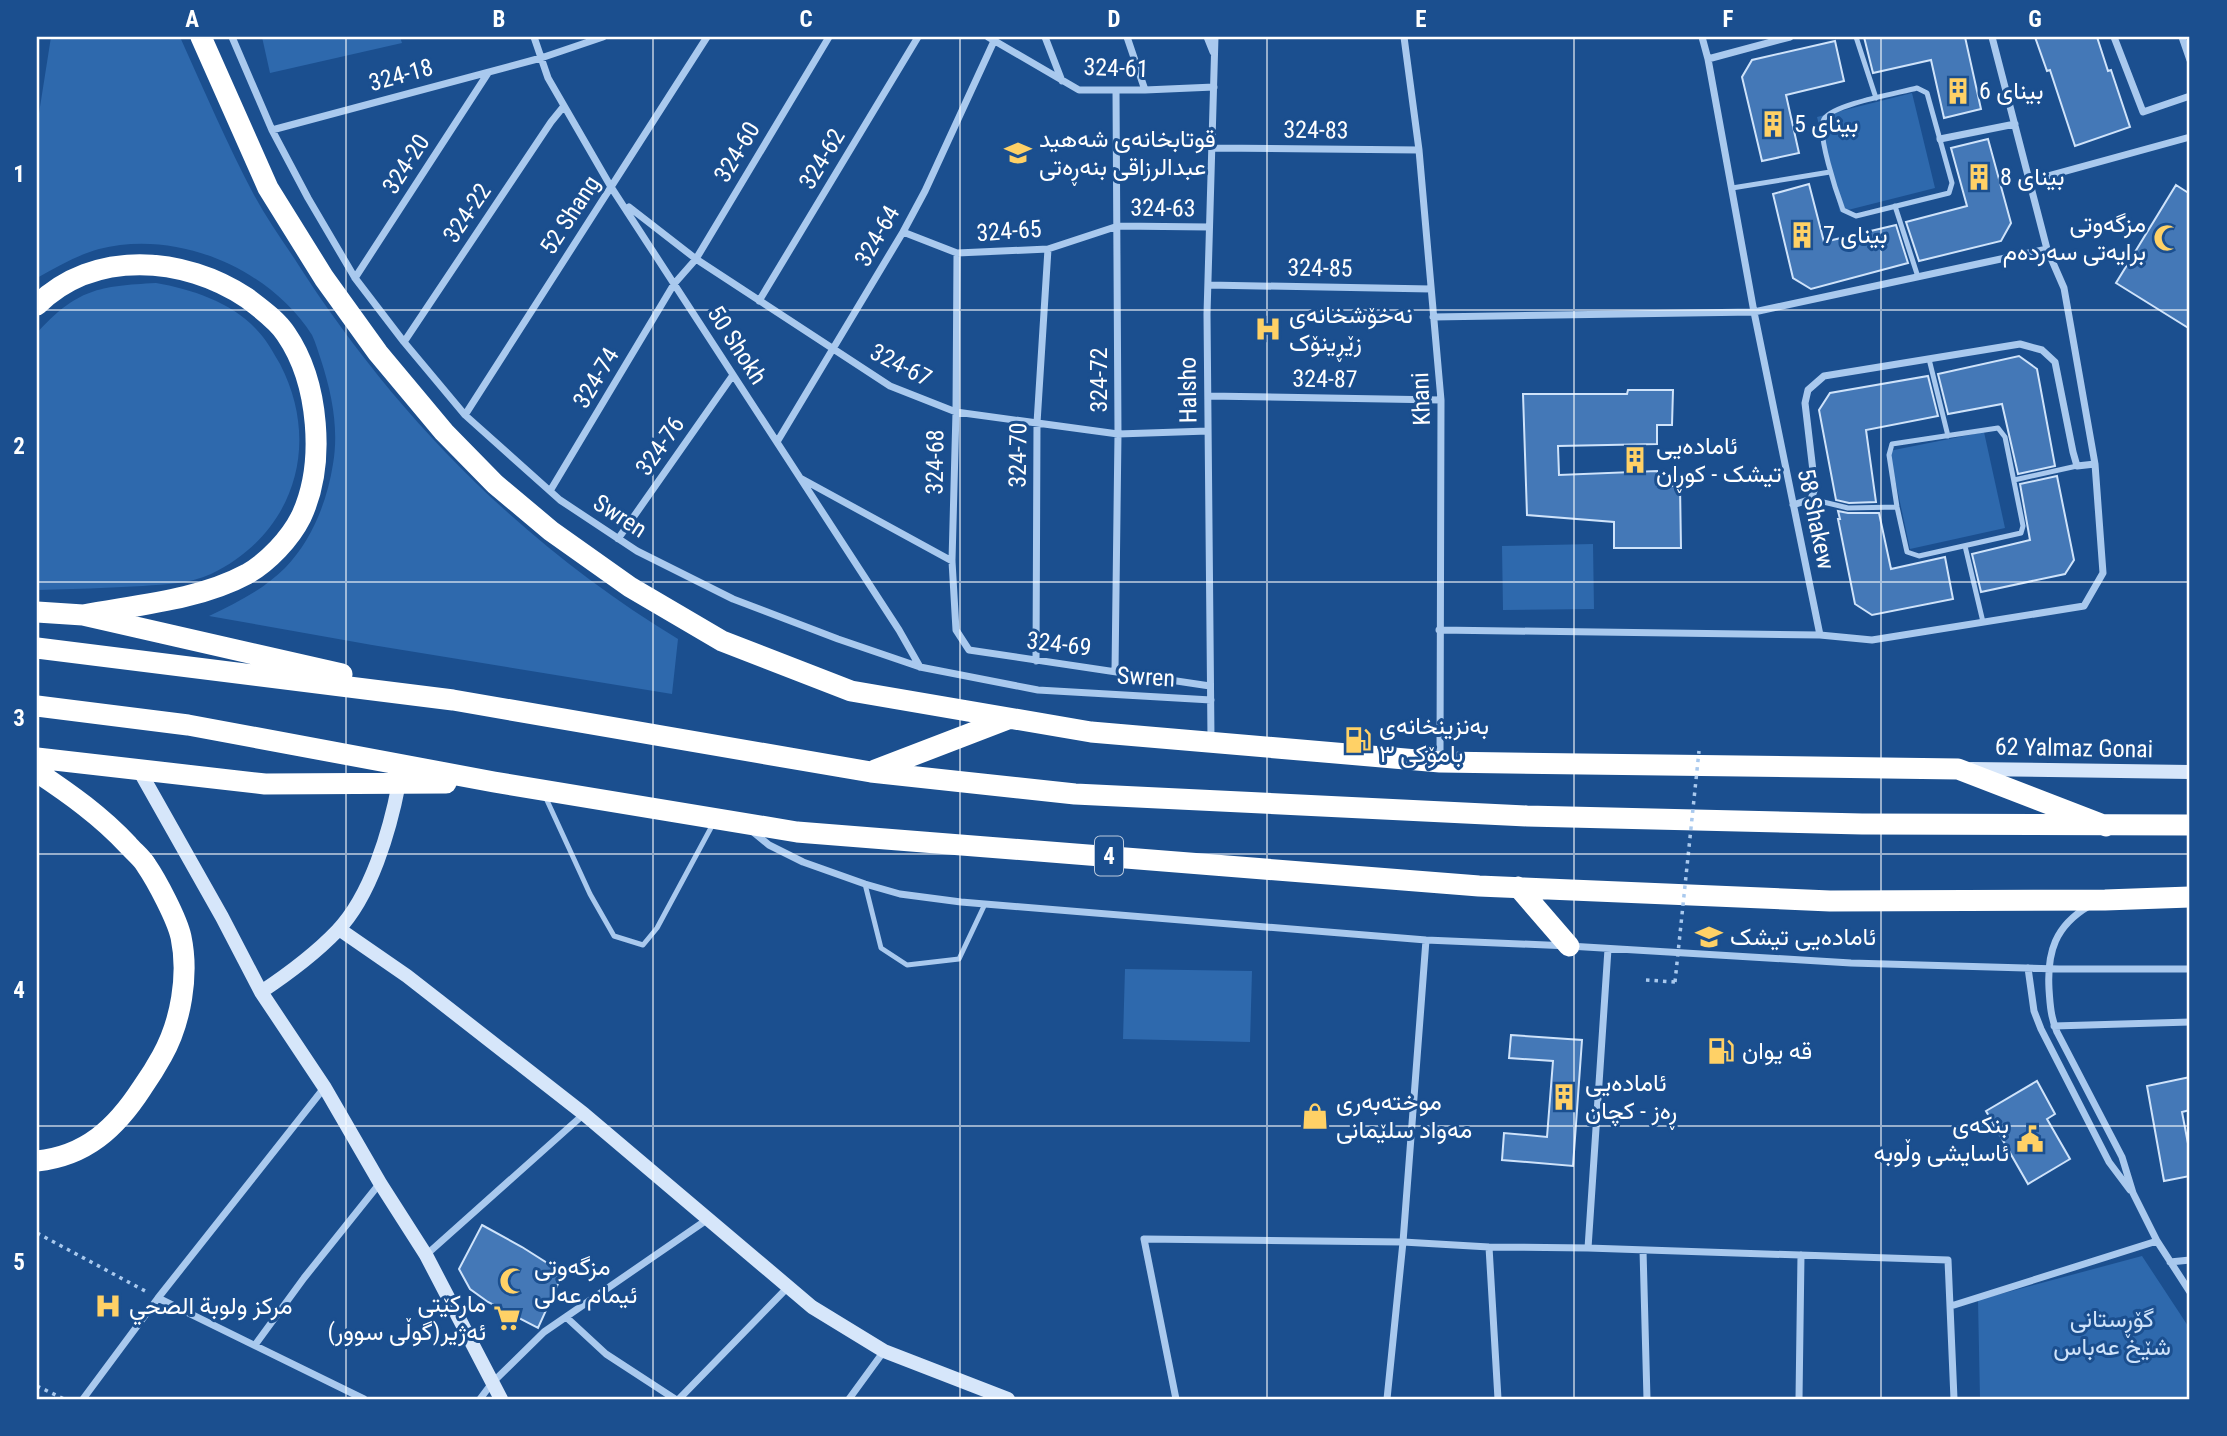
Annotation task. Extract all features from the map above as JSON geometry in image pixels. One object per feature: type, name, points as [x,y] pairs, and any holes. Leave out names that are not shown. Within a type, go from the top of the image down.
[{"type":"highway","points":[[201,37],[268,188],[324,278],[378,353],[444,432],[504,492],[551,531],[630,587],[722,641],[852,691],[1091,732],[1440,762],[1958,769],[2106,826]]},
{"type":"highway","points":[[37,304],[68,281],[118,265],[162,266],[213,278],[258,306],[285,332],[304,372],[316,426],[314,468],[301,518],[284,543],[270,557],[249,573],[217,589],[83,615]]},
{"type":"highway","points":[[37,612],[83,615],[453,700]]},
{"type":"highway","points":[[37,648],[453,700],[871,772],[1075,794],[1527,816],[1861,824],[2190,825]]},
{"type":"highway","name":"4","points":[[37,706],[188,725],[494,782],[811,833],[1518,887],[1830,901],[2190,897]]},
{"type":"highway","points":[[871,772],[1010,718]]},
{"type":"highway","points":[[37,758],[265,784],[494,782]]},
{"type":"highway","points":[[37,772],[83,803],[146,863],[181,934],[184,963],[182,995],[175,1025],[157,1064],[125,1112],[110,1129],[90,1144],[71,1154],[37,1161]]},
{"type":"highway","points":[[1518,887],[1569,946]]},
{"type":"street","name":"Swren","points":[[232,37],[272,130],[308,198],[355,278],[404,342],[465,415],[550,491],[637,551],[733,599],[920,667],[1038,690],[1211,700]]},
{"type":"street","name":"50 Shokh","points":[[534,37],[548,78],[611,187],[899,630],[920,667]]},
{"type":"street","name":"324-18","points":[[272,130],[541,58],[603,37]]},
{"type":"street","name":"52 Shang","points":[[465,415],[708,37]]},
{"type":"street","name":"324-60","points":[[674,284],[696,259],[829,37]]},
{"type":"street","name":"324-62","points":[[759,301],[918,37]]},
{"type":"street","points":[[1045,37],[1062,80]]},
{"type":"street","points":[[1127,37],[1145,90]]},
{"type":"street","points":[[1207,37],[1215,57]]},
{"type":"street","name":"Halsho","points":[[1211,743],[1208,285],[1215,37]]},
{"type":"street","name":"Khani","points":[[1404,37],[1419,150],[1441,400],[1440,762]]},
{"type":"street","name":"58 Shakew","points":[[1702,37],[1754,313],[1820,635]]},
{"type":"street","points":[[1708,60],[1790,37]]},
{"type":"street","points":[[1439,631],[1820,635],[1872,640],[2084,606],[2103,573],[2095,464],[2064,288],[2047,248],[1992,37]]},
{"type":"street","points":[[2114,37],[2143,112],[2190,96]]},
{"type":"street","points":[[2182,37],[2190,60]]},
{"type":"street","name":"324-61","points":[[991,39],[1079,90],[1214,87]]},
{"type":"street","name":"324-64","points":[[777,442],[925,191],[991,39]]},
{"type":"street","name":"324-20","points":[[355,278],[489,72]]},
{"type":"street","name":"324-72","points":[[1115,671],[1118,434],[1116,90]]},
{"type":"street","name":"324-22","points":[[404,342],[564,106]]},
{"type":"street","points":[[1940,139],[2015,124]]},
{"type":"street","points":[[2030,181],[2190,137]]},
{"type":"street","name":"324-83","points":[[1212,148],[1419,150]]},
{"type":"street","name":"324-67","points":[[623,203],[696,259],[832,349],[891,386],[956,412],[1118,434],[1208,430]]},
{"type":"street","name":"324-65","points":[[903,232],[957,253],[1048,249],[1118,226]]},
{"type":"street","name":"324-63","points":[[1118,226],[1209,228]]},
{"type":"street","points":[[1433,317],[1754,313],[2047,248]]},
{"type":"street","name":"324-70","points":[[1036,661],[1037,423],[1048,249]]},
{"type":"street","name":"324-68","points":[[956,630],[952,561],[957,253]]},
{"type":"street","name":"324-74","points":[[550,491],[674,284]]},
{"type":"street","name":"324-85","points":[[1208,285],[1431,289]]},
{"type":"street","points":[[1793,505],[1811,499],[1815,488],[1805,403],[1808,390],[1824,376],[2020,344],[2042,350],[2055,362],[2077,466],[2095,464]]},
{"type":"street","name":"324-76","points":[[618,538],[733,375]]},
{"type":"street","name":"324-87","points":[[1208,396],[1441,400]]},
{"type":"street","points":[[800,478],[952,561]]},
{"type":"street","name":"324-69","points":[[956,630],[969,650],[1210,686]]},
{"type":"street","name":"62 Yalmaz Gonai","points":[[1958,769],[2190,772]]},
{"type":"street","points":[[138,770],[222,917],[261,992],[325,1088],[380,1183],[426,1255],[501,1399]]},
{"type":"street","points":[[261,992],[298,967],[339,929],[362,893],[384,845],[399,783]]},
{"type":"street","points":[[741,821],[769,845],[803,862],[865,884],[900,894],[985,904],[1426,940],[1851,963],[2048,969],[2190,969]]},
{"type":"street","points":[[2105,900],[2079,912],[2069,921],[2054,944],[2048,969],[2050,1011],[2054,1026],[2122,1157],[2133,1193],[2157,1241],[2190,1292]]},
{"type":"street","points":[[339,929],[407,976],[584,1114],[813,1307],[884,1351],[1008,1399]]},
{"type":"street","points":[[1387,1399],[1403,1241],[1426,940]]},
{"type":"street","points":[[1588,1248],[1608,949]]},
{"type":"street","points":[[2028,968],[2034,1011],[2041,1029],[2113,1169],[2133,1193]]},
{"type":"street","points":[[2054,1026],[2190,1022]]},
{"type":"street","points":[[83,1399],[158,1298],[325,1088]]},
{"type":"street","points":[[426,1255],[584,1114]]},
{"type":"street","points":[[255,1345],[304,1278],[380,1183]]},
{"type":"street","points":[[480,1399],[492,1383],[544,1332],[708,1219]]},
{"type":"street","points":[[1176,1399],[1144,1238],[1403,1241],[1489,1247],[1948,1261],[1954,1399]]},
{"type":"street","points":[[1951,1306],[2157,1241]]},
{"type":"street","points":[[1489,1247],[1497,1399]]},
{"type":"street","points":[[1643,1250],[1647,1399]]},
{"type":"street","points":[[1799,1399],[1801,1255]]},
{"type":"street","points":[[2171,1262],[2190,1260]]},
{"type":"street","points":[[566,1317],[606,1354],[677,1399],[788,1287]]},
{"type":"street","points":[[158,1298],[363,1399]]},
{"type":"street","points":[[849,1399],[884,1351]]},
{"type":"lane","points":[[1856,37],[1875,98]]},
{"type":"lane","points":[[1917,88],[1927,93],[1952,183],[1949,192],[1856,216],[1843,210],[1830,172],[1822,123],[1826,115],[1839,107],[1875,98],[1917,88]]},
{"type":"lane","points":[[1732,188],[1830,172]]},
{"type":"lane","points":[[1895,206],[1918,276]]},
{"type":"lane","points":[[1929,359],[1948,436]]},
{"type":"lane","points":[[1998,428],[2005,437],[2023,526],[2021,533],[1919,556],[1907,552],[1896,507],[1888,455],[1892,444],[1948,436],[1998,428]]},
{"type":"lane","points":[[2014,480],[2077,466]]},
{"type":"lane","points":[[1811,499],[1848,508],[1896,507]]},
{"type":"lane","points":[[1965,546],[1983,622]]},
{"type":"lane","points":[[542,790],[590,894],[614,936],[643,944],[657,928],[716,817]]},
{"type":"lane","points":[[865,884],[881,948],[907,965],[960,959],[985,904]]},
{"type":"path","points":[[1646,980],[1675,982],[1699,751]]},
{"type":"path","points":[[37,1233],[158,1298]]},
{"type":"path","points":[[37,1386],[64,1399]]},
{"type":"green space","points":[[51,37],[180,37],[254,195],[332,315],[417,422],[513,517],[565,561],[678,639],[672,694],[209,616],[249,595],[277,576],[295,557],[317,520],[327,492],[335,451],[333,412],[325,373],[312,335],[294,311],[272,290],[219,259],[159,245],[129,244],[99,249],[37,278],[37,126]]},
{"type":"green space","points":[[262,37],[400,37],[402,43],[270,73]]},
{"type":"green space","points":[[1912,93],[1935,188],[1840,212],[1817,117]]},
{"type":"green space","points":[[156,283],[196,293],[223,304],[246,320],[266,341],[280,364],[292,395],[299,425],[299,455],[292,484],[280,511],[263,536],[240,557],[211,574],[169,584],[37,590],[37,333],[64,307],[90,293],[119,286]]},
{"type":"green space","points":[[1984,432],[2005,528],[1910,549],[1889,451]]},
{"type":"green space","points":[[1593,544],[1594,609],[1503,610],[1502,546]]},
{"type":"green space","points":[[1125,969],[1252,971],[1250,1042],[1123,1039]]},
{"type":"green space","name":"گۆڕستانی شێخ عەباس","points":[[2142,1256],[2190,1329],[2190,1399],[1980,1399],[1978,1300]]},
{"type":"building","name":"بيناى 6","points":[[1864,37],[1965,37],[1981,109],[1944,118],[1931,60],[1873,73]]},
{"type":"building","points":[[2035,37],[2097,37],[2130,127],[2075,146],[2050,70],[2047,71]]},
{"type":"building","name":"بيناى 5","points":[[1835,41],[1844,81],[1786,95],[1799,153],[1762,161],[1742,77],[1752,60]]},
{"type":"building","name":"بيناى 8","points":[[1988,139],[2011,223],[2001,241],[1919,261],[1906,222],[1967,206],[1951,148]]},
{"type":"building","name":"بيناى 7","points":[[1809,184],[1824,242],[1896,225],[1908,263],[1811,289],[1793,278],[1773,194]]},
{"type":"building","name":"مزگەوتی برایەتی سەردەم","points":[[2176,185],[2190,194],[2190,329],[2116,283]]},
{"type":"building","points":[[2019,356],[2037,369],[2055,466],[2018,474],[2002,404],[1948,414],[1938,374]]},
{"type":"building","points":[[1928,376],[1938,416],[1866,430],[1876,502],[1849,503],[1836,500],[1819,410],[1830,393]]},
{"type":"building","name":"ئامادەیی تیشک - کوڕان","points":[[1628,390],[1673,390],[1672,425],[1657,425],[1657,444],[1558,446],[1559,475],[1657,471],[1657,486],[1680,486],[1681,548],[1614,548],[1614,522],[1527,515],[1523,394],[1627,394]]},
{"type":"building","points":[[2057,476],[2074,560],[2065,574],[1981,592],[1972,554],[2030,540],[2020,484]]},
{"type":"building","points":[[1838,511],[1879,513],[1891,569],[1945,557],[1953,599],[1872,615],[1855,604]]},
{"type":"building","name":"ئامادەیی ڕەز - کچان","points":[[1511,1035],[1582,1040],[1573,1166],[1502,1160],[1504,1133],[1547,1137],[1553,1061],[1509,1058]]},
{"type":"building","points":[[2190,1077],[2190,1110],[2182,1112],[2190,1154],[2190,1176],[2164,1181],[2147,1086]]},
{"type":"building","name":"بنکەی ئاسایشی وڵوبە","points":[[2037,1081],[2055,1114],[2047,1119],[2070,1159],[2028,1184],[1986,1111]]},
{"type":"building","name":"مزگەوتی ئیمام عەلی","points":[[482,1225],[563,1273],[538,1328],[488,1302],[470,1289],[459,1269]]},
{"type":"place","name":"بيناى 6","points":[[1958,91]]},
{"type":"place","name":"بيناى 5","points":[[1773,124]]},
{"type":"place","name":"قوتابخانەی شەهید عبدالرزاقی بنەڕەتی","points":[[1018,153]]},
{"type":"place","name":"بيناى 8","points":[[1979,177]]},
{"type":"place","name":"بيناى 7","points":[[1802,235]]},
{"type":"place","name":"مزگەوتی برایەتی سەردەم","points":[[2167,238]]},
{"type":"place","name":"نەخۆشخانەی زێڕینۆک","points":[[1268,329]]},
{"type":"place","name":"ئامادەیی تیشک - کوڕان","points":[[1635,460]]},
{"type":"place","name":"بەنزینخانەی بامۆکی ٣","points":[[1358,740]]},
{"type":"place","name":"ئامادەیی تیشک","points":[[1709,937]]},
{"type":"place","name":"قه یوان","points":[[1721,1051]]},
{"type":"place","name":"ئامادەیی ڕەز - کچان","points":[[1564,1097]]},
{"type":"place","name":"موختەبەری مەواد سلێمانی","points":[[1315,1116]]},
{"type":"place","name":"بنکەی ئاسایشی وڵوبە","points":[[2030,1139]]},
{"type":"place","name":"مزگەوتی ئیمام عەلی","points":[[513,1281]]},
{"type":"place","name":"مركز ولوبة الصحي","points":[[108,1306]]},
{"type":"place","name":"مارکێتی ئەژیر(گوڵی سوور)","points":[[507,1318]]}]
